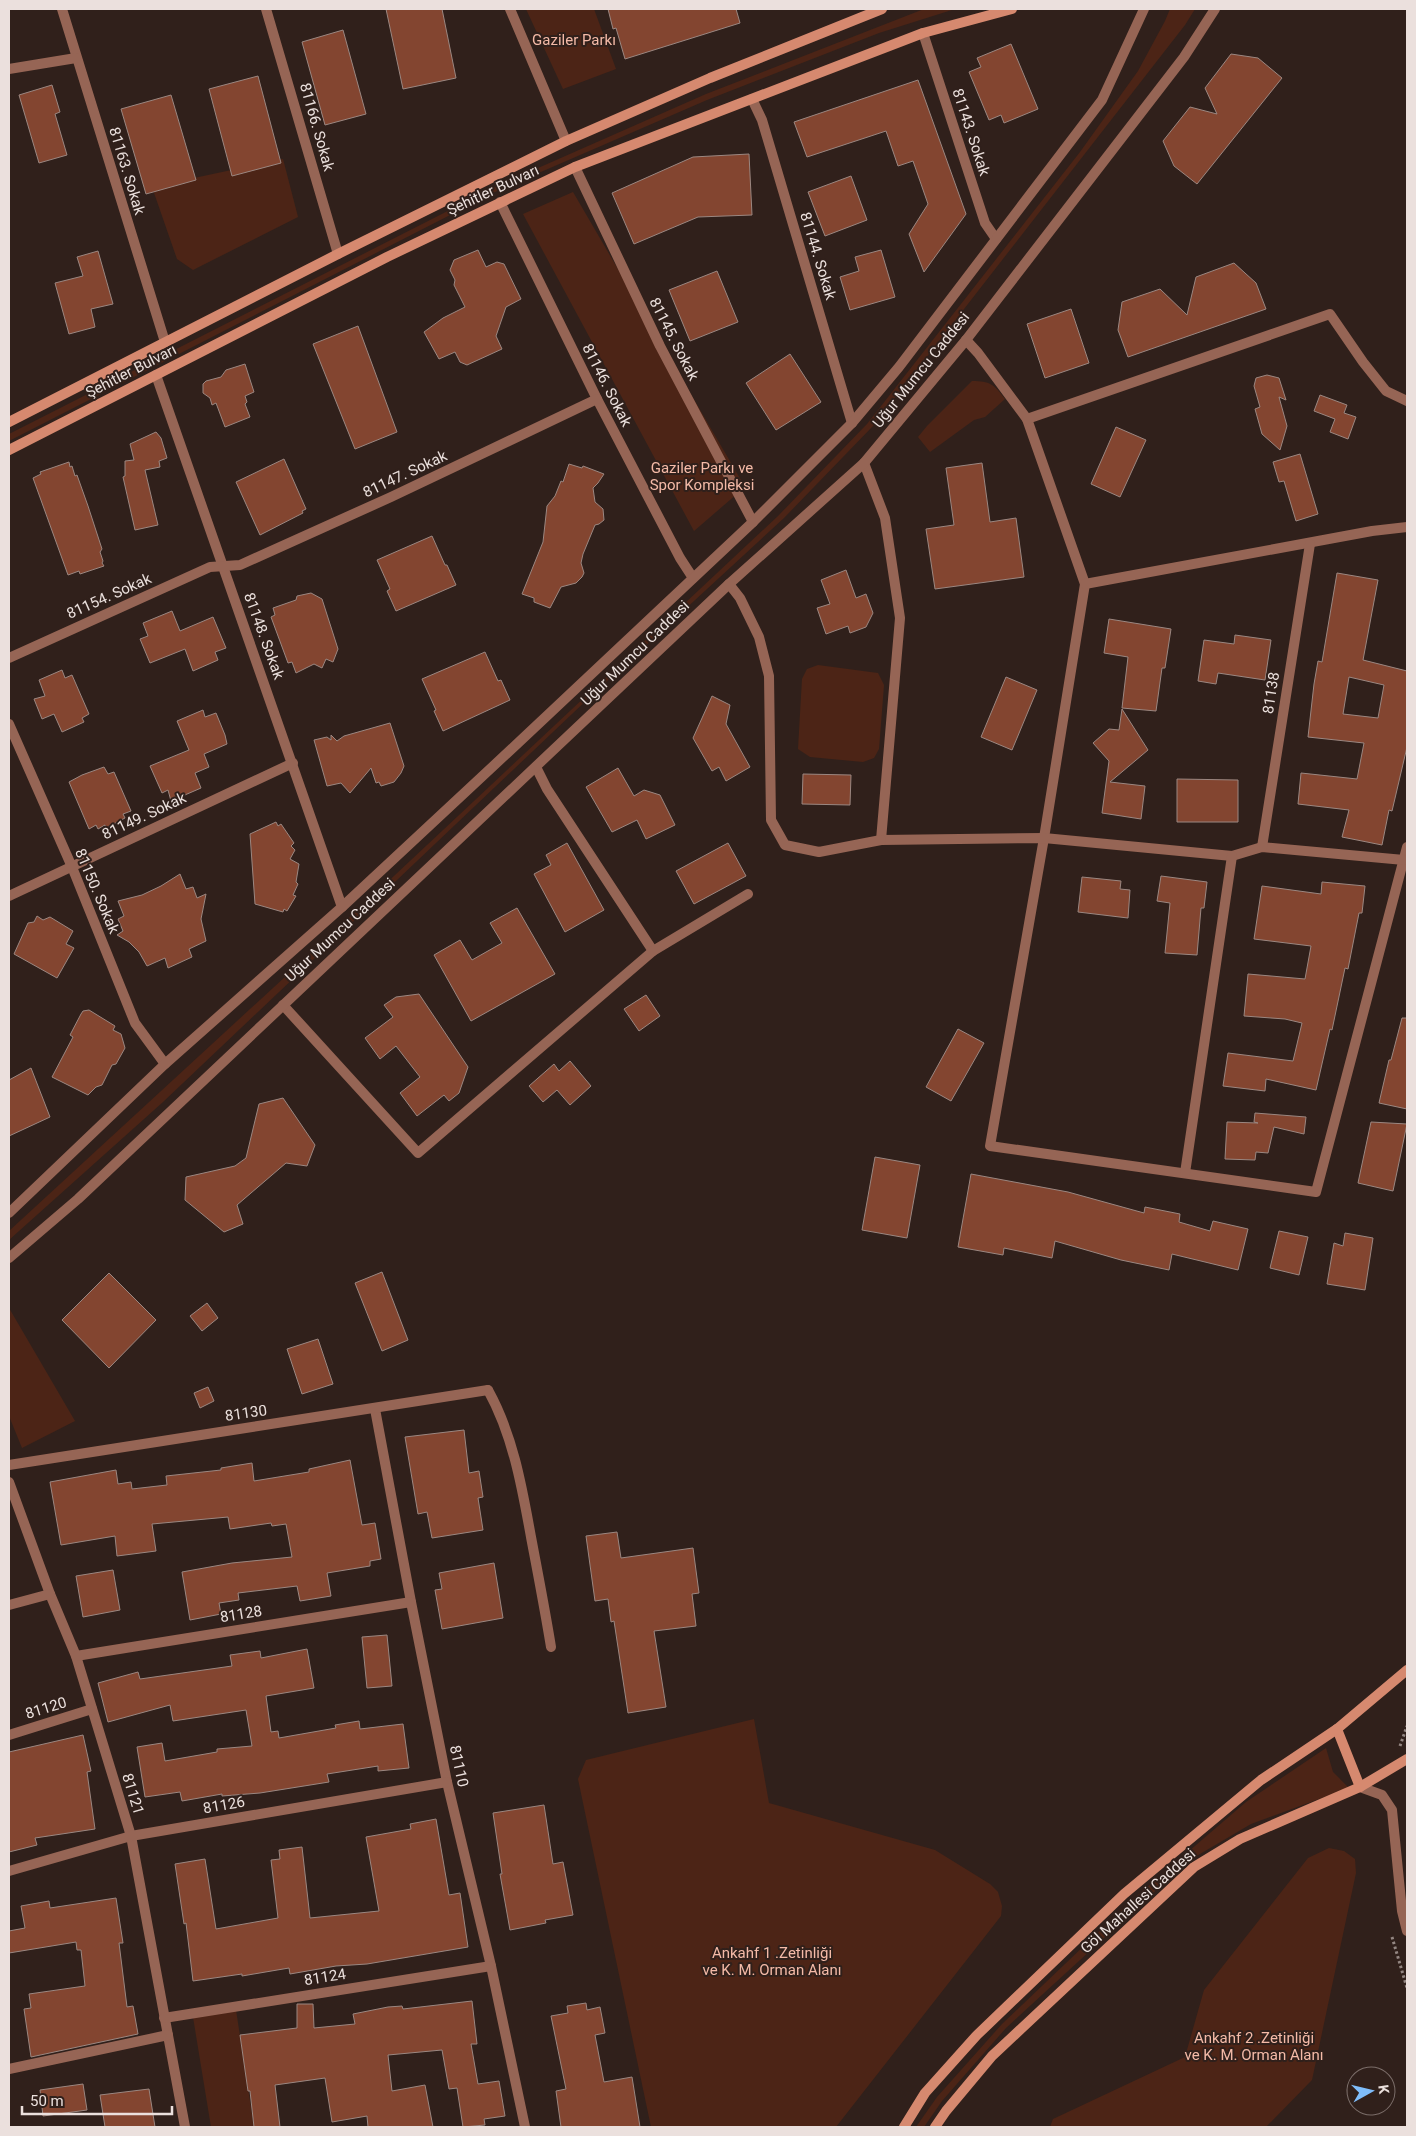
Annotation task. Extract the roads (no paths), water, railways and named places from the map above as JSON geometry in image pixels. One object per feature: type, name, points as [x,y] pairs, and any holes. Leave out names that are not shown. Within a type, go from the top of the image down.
[{"type":"main road","name":"Şehitler Bulvarı","points":[[9,422],[338,254],[566,141],[710,78],[882,9]]},
{"type":"main road","name":"Şehitler Bulvarı","points":[[9,450],[500,202],[575,168],[923,32],[1012,9]]},
{"type":"main road","name":"Göl Mahallesi Caddesi","points":[[904,2127],[925,2094],[977,2035],[1124,1894],[1261,1780],[1337,1730],[1407,1670]]},
{"type":"main road","points":[[1337,1730],[1360,1788]]},
{"type":"main road","name":"Göl Mahallesi Caddesi","points":[[935,2127],[946,2110],[992,2056],[1194,1867],[1240,1839],[1360,1788],[1407,1759]]},
{"type":"street","name":"81163. Sokak","points":[[62,9],[165,342]]},
{"type":"street","name":"81166. Sokak","points":[[266,9],[338,254]]},
{"type":"street","points":[[510,9],[566,141]]},
{"type":"street","name":"Uğur Mumcu Caddesi","points":[[9,1213],[166,1064],[342,907],[753,522],[852,423],[899,367],[1102,100],[1144,9]]},
{"type":"street","name":"Uğur Mumcu Caddesi","points":[[9,1258],[78,1199],[729,584],[864,464],[966,340],[1184,57],[1215,9]]},
{"type":"street","name":"81143. Sokak","points":[[923,32],[985,223],[996,239]]},
{"type":"street","points":[[9,70],[76,58]]},
{"type":"street","name":"81144. Sokak","points":[[752,99],[762,120],[852,423]]},
{"type":"street","name":"81145. Sokak","points":[[575,168],[656,338],[753,522]]},
{"type":"street","name":"81146. Sokak","points":[[500,202],[597,399],[680,558],[693,578]]},
{"type":"street","points":[[1027,420],[1330,314],[1363,362],[1386,391],[1407,401]]},
{"type":"street","points":[[966,340],[978,353],[1027,420],[1085,584],[1044,838],[990,1146],[1316,1192],[1407,848]]},
{"type":"street","name":"81148. Sokak","points":[[156,376],[342,907]]},
{"type":"street","name":"81147. Sokak","points":[[223,567],[240,565],[391,498],[597,399]]},
{"type":"street","points":[[864,464],[872,480],[885,518],[900,618],[881,840]]},
{"type":"street","points":[[1085,584],[1310,544],[1372,531],[1407,527]]},
{"type":"street","name":"81138","points":[[1262,847],[1310,544]]},
{"type":"street","name":"81154. Sokak","points":[[9,658],[210,567],[223,567]]},
{"type":"street","points":[[729,584],[740,598],[759,637],[769,676],[771,820],[785,845],[819,852],[881,840],[1044,838],[1232,856],[1262,847],[1404,860]]},
{"type":"street","name":"81150. Sokak","points":[[9,724],[72,867],[135,1023],[166,1064]]},
{"type":"street","name":"81149. Sokak","points":[[9,896],[293,763]]},
{"type":"street","points":[[536,767],[547,789],[653,951]]},
{"type":"street","points":[[1186,1173],[1232,856]]},
{"type":"street","points":[[283,1005],[418,1153],[653,951],[748,894]]},
{"type":"street","name":"81130","points":[[9,1465],[488,1390],[501,1416],[518,1470],[551,1647]]},
{"type":"street","name":"81110","points":[[375,1408],[410,1602],[447,1782],[491,1966],[525,2127]]},
{"type":"street","name":"81121","points":[[9,1482],[50,1594],[76,1656],[131,1836],[185,2127]]},
{"type":"street","points":[[9,1605],[50,1594]]},
{"type":"street","name":"81128","points":[[76,1656],[410,1602]]},
{"type":"street","name":"81120","points":[[9,1735],[92,1709]]},
{"type":"street","name":"81126","points":[[9,1871],[131,1836],[447,1782]]},
{"type":"street","points":[[1360,1788],[1382,1795],[1392,1810],[1402,1911],[1407,1931]]},
{"type":"street","name":"81124","points":[[164,2018],[491,1966]]},
{"type":"street","points":[[9,2069],[168,2035]]},
{"type":"park label","name":"Gaziler Parkı","points":[[574,40]]},
{"type":"park label","name":"Gaziler Parkı ve Spor Kompleksi","points":[[702,476]]},
{"type":"park label","name":"Ankahf 1 .Zetinliği ve K. M. Orman Alanı","points":[[772,1962]]},
{"type":"park label","name":"Ankahf 2 .Zetinliği ve K. M. Orman Alanı","points":[[1254,2046]]}]
